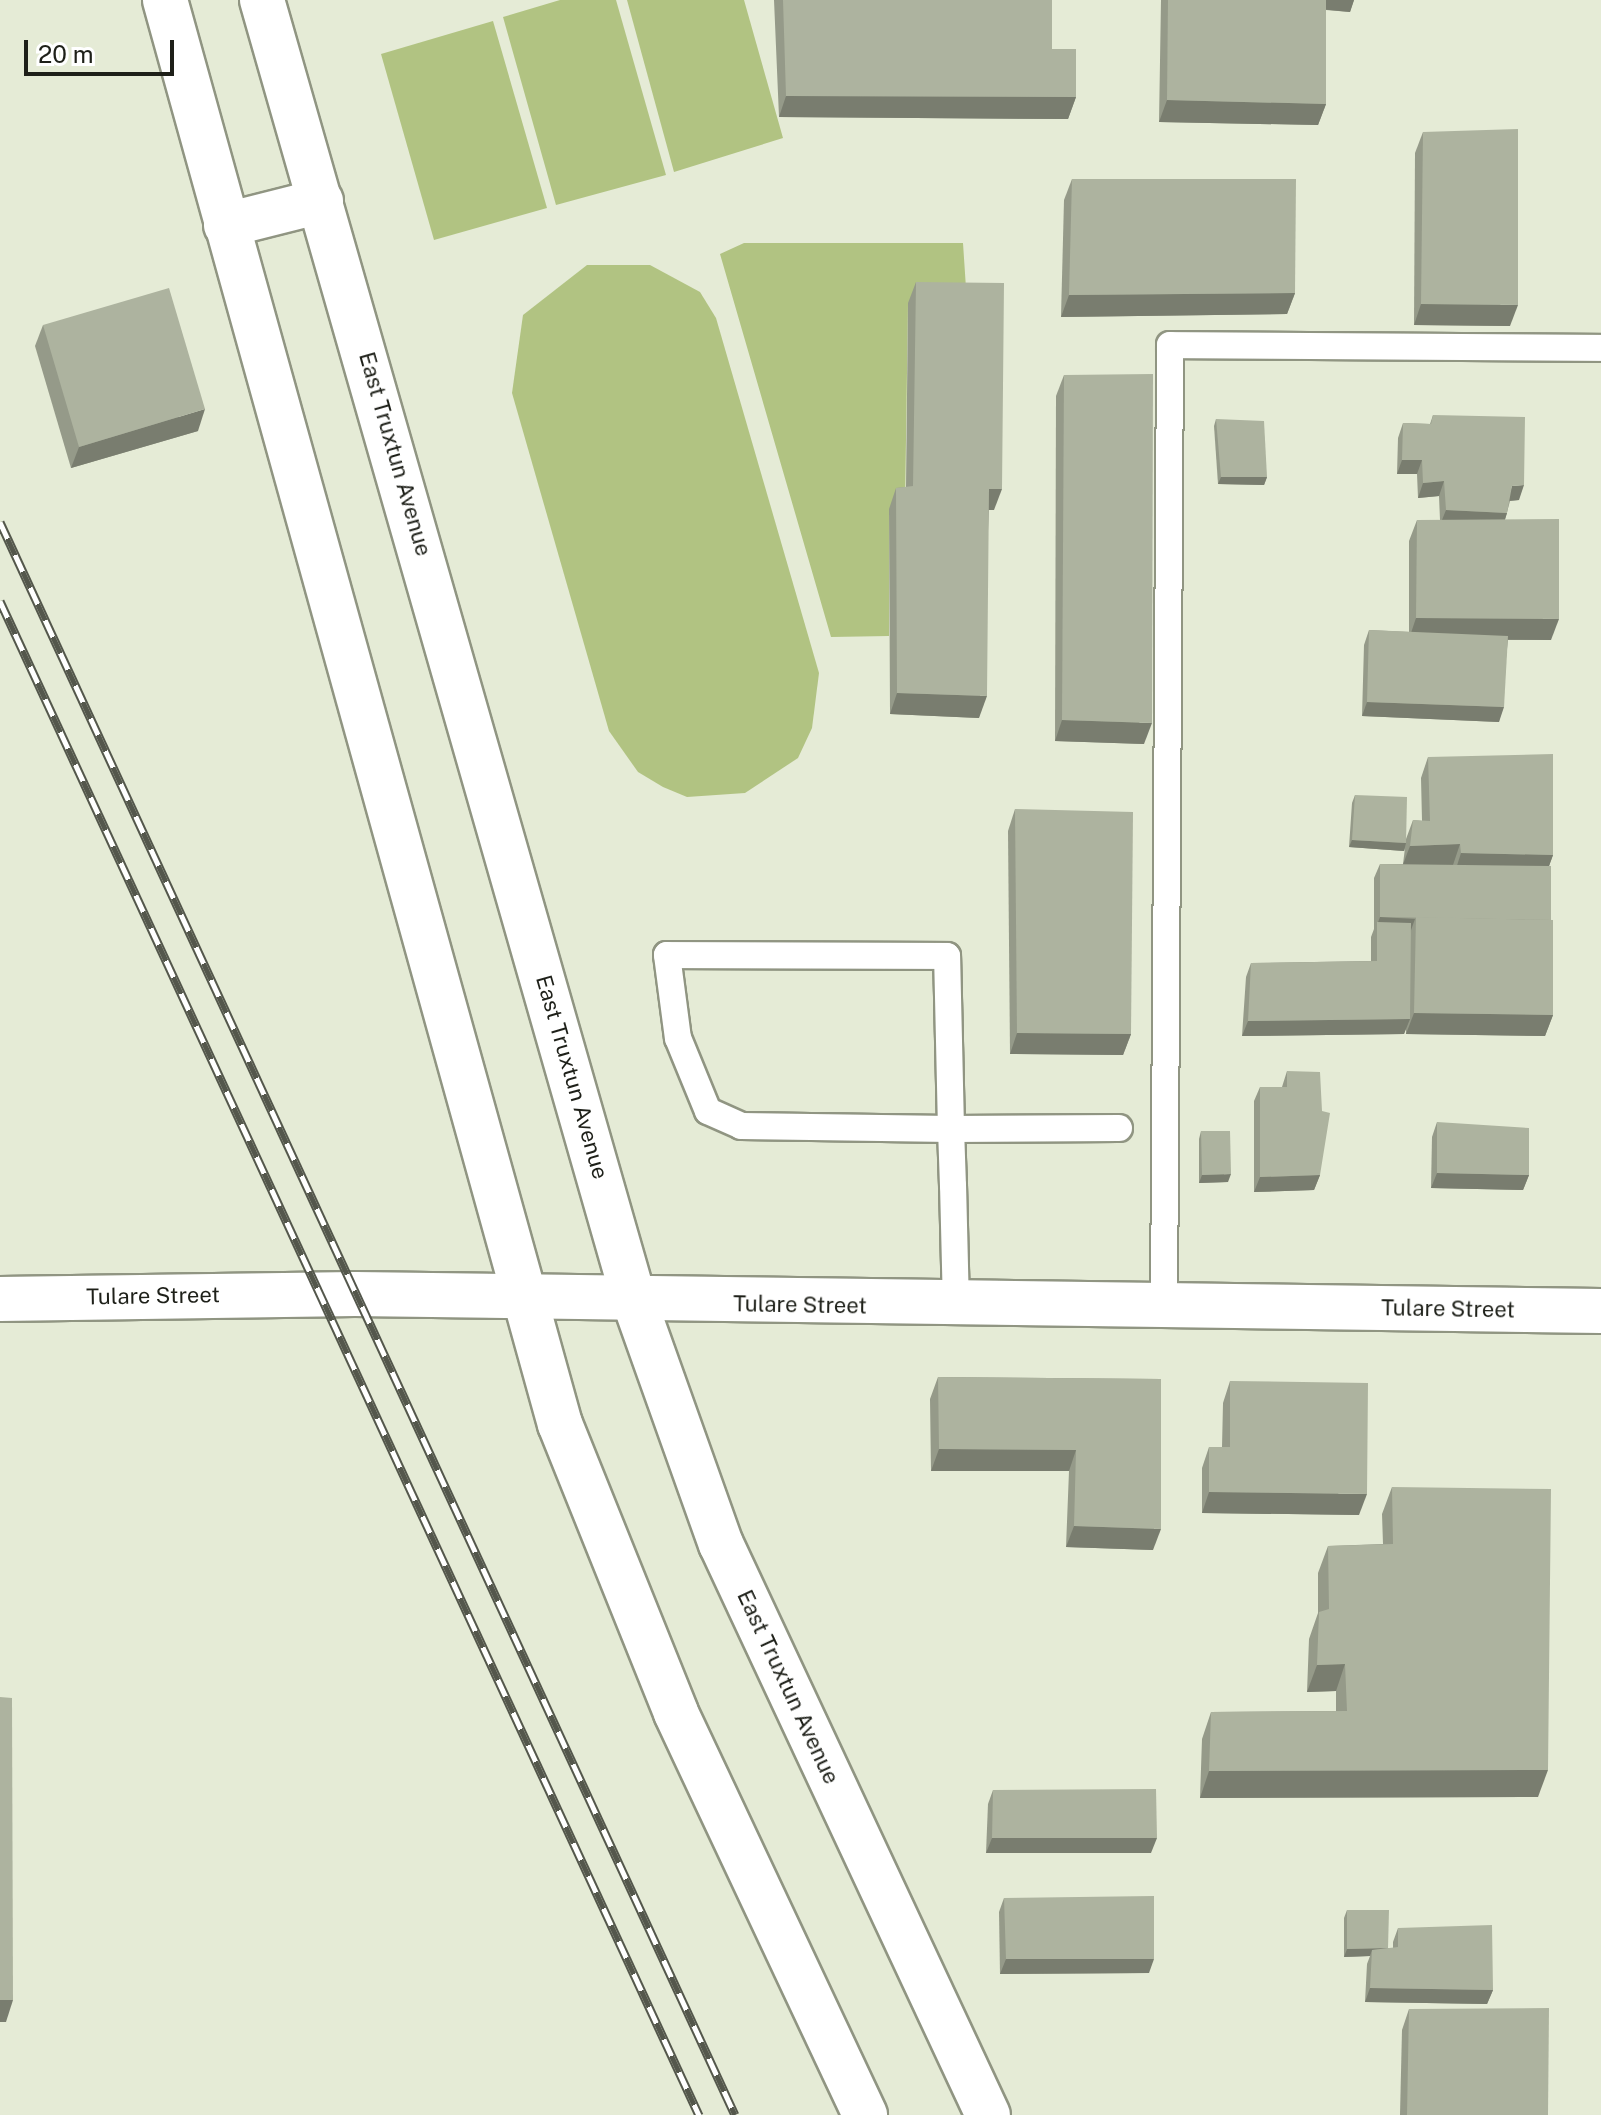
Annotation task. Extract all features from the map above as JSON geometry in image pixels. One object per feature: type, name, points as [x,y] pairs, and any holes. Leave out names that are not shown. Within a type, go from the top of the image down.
[{"type":"main road","points":[[165,0],[523,1301],[560,1424],[676,1713],[865,2115]]},
{"type":"main road","name":"East Truxtun Avenue","points":[[262,0],[635,1303],[721,1544],[988,2115]]},
{"type":"main road","points":[[226,225],[321,201]]},
{"type":"main road","name":"Tulare Street","points":[[0,1299],[355,1294],[635,1303],[1601,1311]]},
{"type":"lane","points":[[1164,1307],[1170,345],[1601,348]]},
{"type":"lane","points":[[956,1307],[951,1129],[947,956],[667,955],[678,1038],[708,1111],[741,1126],[951,1129],[1119,1128]]},
{"type":"green space","points":[[560,0],[616,0],[666,175],[556,205],[503,17]]},
{"type":"green space","points":[[627,0],[744,0],[783,138],[674,172]]},
{"type":"green space","points":[[493,21],[547,208],[434,240],[381,54]]},
{"type":"green space","points":[[744,243],[963,243],[967,303],[908,304],[905,507],[889,509],[889,636],[831,637],[720,254]]},
{"type":"green space","points":[[587,265],[650,265],[700,292],[716,318],[819,673],[812,728],[798,758],[745,793],[687,797],[663,787],[638,772],[609,731],[512,393],[523,315]]},
{"type":"building","points":[[783,0],[1052,0],[1052,49],[1076,49],[1076,97],[786,96]]},
{"type":"building","points":[[1168,0],[1326,0],[1326,104],[1167,100]]},
{"type":"building","points":[[1518,129],[1518,305],[1421,304],[1423,132]]},
{"type":"building","points":[[1072,179],[1296,179],[1295,293],[1069,295]]},
{"type":"building","points":[[916,282],[1004,283],[1002,489],[989,489],[987,696],[897,693],[896,488],[913,486]]},
{"type":"building","points":[[169,288],[205,409],[79,447],[43,325]]},
{"type":"building","points":[[1153,374],[1152,723],[1062,720],[1064,375]]},
{"type":"building","points":[[1433,415],[1525,417],[1524,485],[1512,486],[1507,513],[1446,510],[1444,481],[1423,483],[1422,460],[1402,460],[1403,423],[1431,424]]},
{"type":"building","points":[[1216,419],[1264,421],[1267,477],[1221,477]]},
{"type":"building","points":[[1559,519],[1559,619],[1416,618],[1417,520]]},
{"type":"building","points":[[1369,630],[1508,636],[1504,707],[1367,702]]},
{"type":"building","points":[[1553,754],[1553,855],[1461,853],[1460,844],[1410,846],[1413,820],[1430,821],[1428,757]]},
{"type":"building","points":[[1355,795],[1407,797],[1406,843],[1352,840]]},
{"type":"building","points":[[1015,809],[1133,812],[1131,1034],[1017,1033]]},
{"type":"building","points":[[1380,864],[1551,866],[1551,920],[1380,917]]},
{"type":"building","points":[[1416,917],[1553,920],[1553,1015],[1414,1013]]},
{"type":"building","points":[[1377,922],[1411,923],[1410,1019],[1248,1021],[1251,963],[1377,961]]},
{"type":"building","points":[[1287,1071],[1320,1072],[1322,1111],[1330,1113],[1320,1175],[1260,1177],[1260,1087],[1287,1087]]},
{"type":"building","points":[[1437,1122],[1529,1128],[1529,1175],[1437,1173]]},
{"type":"building","points":[[1201,1131],[1230,1131],[1231,1174],[1202,1175]]},
{"type":"building","points":[[938,1377],[1161,1379],[1161,1529],[1074,1526],[1076,1450],[939,1449]]},
{"type":"building","points":[[1230,1381],[1368,1383],[1367,1494],[1209,1492],[1209,1447],[1230,1447]]},
{"type":"building","points":[[1392,1487],[1551,1489],[1548,1770],[1209,1771],[1211,1712],[1347,1711],[1345,1664],[1317,1665],[1319,1612],[1329,1609],[1328,1546],[1393,1544]]},
{"type":"building","points":[[0,1697],[12,1698],[13,2000],[0,2000]]},
{"type":"building","points":[[1156,1789],[1157,1838],[992,1838],[993,1790]]},
{"type":"building","points":[[1154,1896],[1154,1959],[1006,1959],[1004,1898]]},
{"type":"building","points":[[1347,1910],[1389,1910],[1388,1948],[1347,1949]]},
{"type":"building","points":[[1492,1925],[1493,1990],[1370,1988],[1372,1950],[1398,1947],[1398,1928]]},
{"type":"building","points":[[1549,2008],[1548,2115],[1407,2115],[1409,2009]]},
{"type":"railway","points":[[0,522],[735,2115]]},
{"type":"railway","points":[[0,601],[699,2115]]}]
